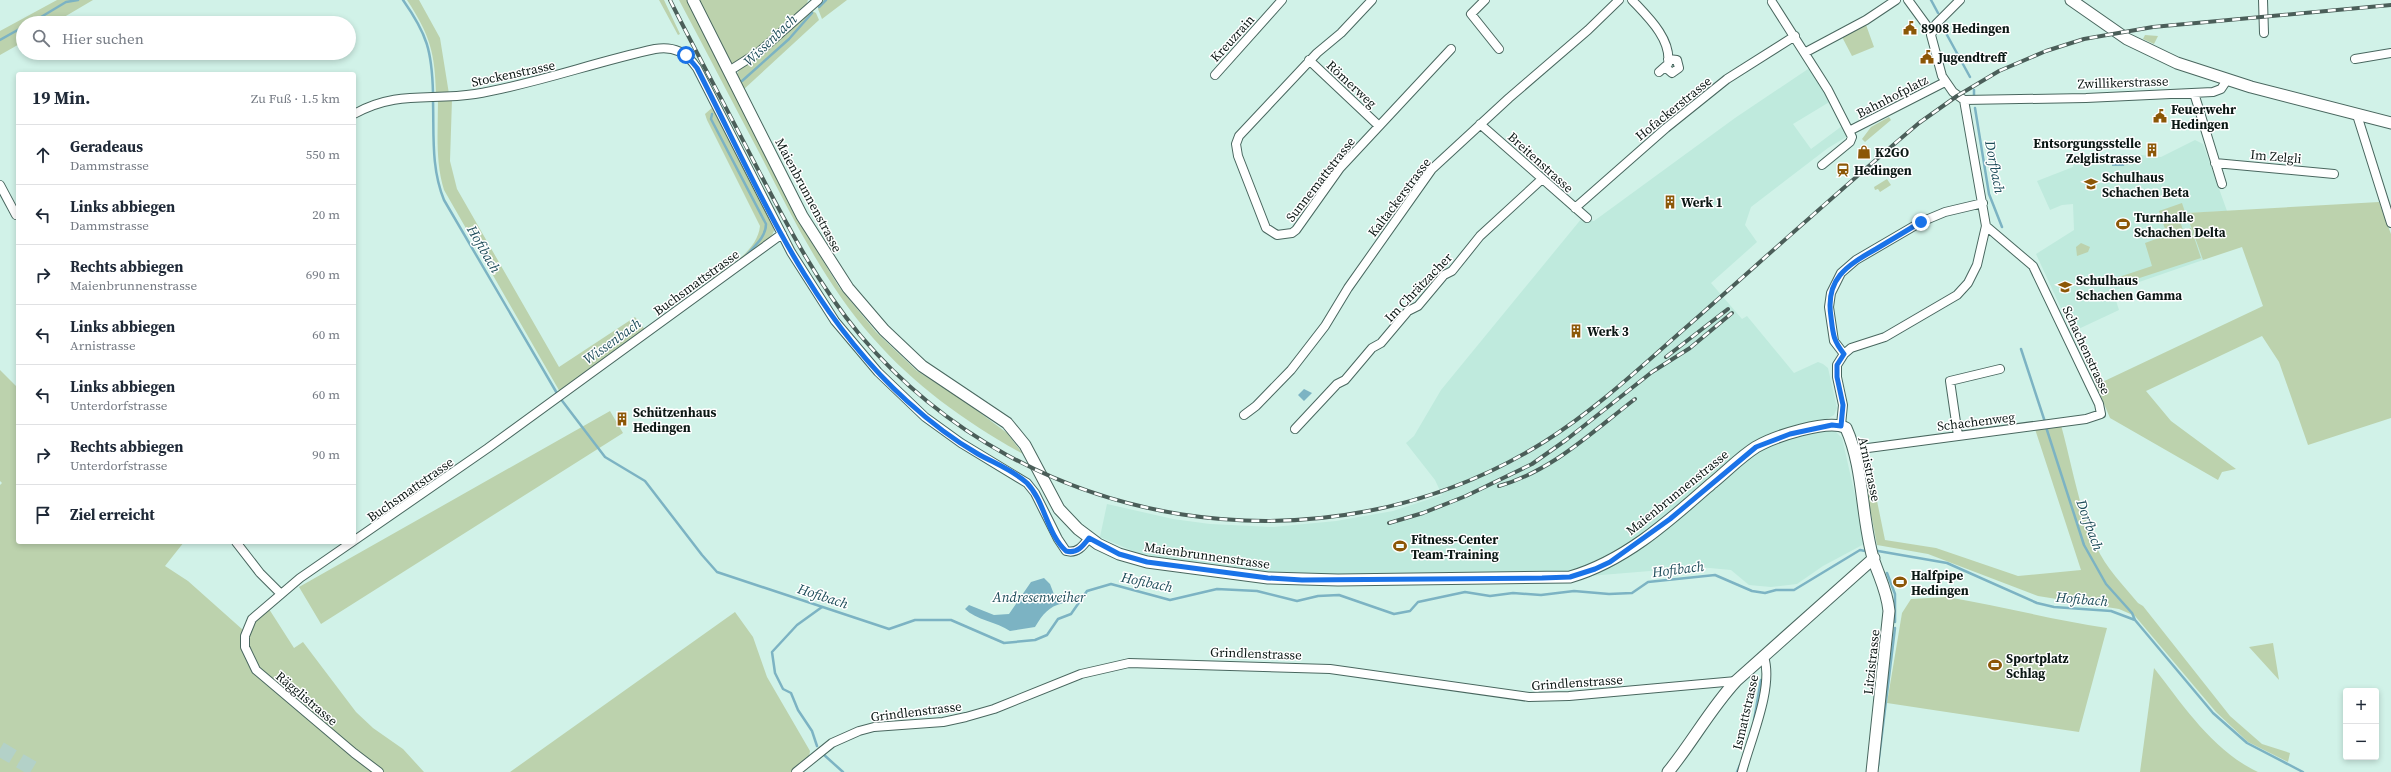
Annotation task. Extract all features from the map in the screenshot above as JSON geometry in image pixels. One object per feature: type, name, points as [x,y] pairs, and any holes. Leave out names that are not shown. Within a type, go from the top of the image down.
[{"type":"street","name":"Maienbrunnenstrasse","points":[[693,0],[802,216],[848,288],[884,330],[922,366],[1007,423],[1025,445],[1060,509],[1089,538],[1119,554],[1147,562],[1268,578],[1338,580],[1570,577],[1595,569],[1640,541],[1756,447],[1790,434],[1832,425],[1841,426]]},
{"type":"street","points":[[729,71],[759,52],[818,0]]},
{"type":"street","name":"Kreuzrain","points":[[1215,75],[1282,0]]},
{"type":"street","points":[[1485,0],[1470,14],[1499,49]]},
{"type":"street","name":"Kaltackerstrasse","points":[[1244,415],[1256,406],[1286,374],[1324,326],[1348,288],[1432,170],[1480,124],[1588,30],[1619,0]]},
{"type":"street","points":[[1632,0],[1660,33],[1664,66]]},
{"type":"street","points":[[1806,52],[1866,20],[1896,0]]},
{"type":"street","points":[[1841,426],[1843,405],[1837,377],[1837,365],[1844,354],[1851,348],[1885,337],[1962,291],[1977,265],[1986,226],[1983,203],[1974,165],[1964,100],[1953,92],[1945,82],[1936,55],[1932,30],[1927,26],[1908,0]]},
{"type":"street","points":[[1932,30],[1960,0]]},
{"type":"street","points":[[2071,0],[2127,39],[2168,60],[2227,80],[2391,123]]},
{"type":"street","points":[[2263,0],[2264,33]]},
{"type":"street","name":"Sunnemattstrasse","points":[[1370,1],[1341,33],[1309,60],[1243,131],[1236,144],[1238,156],[1266,228],[1271,232],[1282,235],[1296,230],[1340,168],[1450,49]]},
{"type":"street","points":[[1772,2],[1806,52],[1850,131]]},
{"type":"street","name":"Hofackerstrasse","points":[[1575,208],[1666,128],[1727,79],[1795,36]]},
{"type":"street","name":"Stockenstrasse","points":[[356,113],[383,101],[401,97],[452,97],[475,94],[557,76],[655,49],[668,48],[677,50],[690,58],[697,68],[782,234]]},
{"type":"street","points":[[2355,59],[2391,54]]},
{"type":"street","name":"Römerweg","points":[[1309,60],[1379,126]]},
{"type":"street","name":"Zwillikerstrasse","points":[[1964,100],[2213,92],[2221,88],[2227,80]]},
{"type":"street","name":"Bahnhofplatz","points":[[1822,166],[1850,142],[1852,137],[1850,131],[1945,82]]},
{"type":"street","points":[[2194,93],[2222,184]]},
{"type":"street","points":[[2357,115],[2391,223]]},
{"type":"street","name":"Breitenstrasse","points":[[1480,124],[1587,218]]},
{"type":"street","name":"Im Zelgli","points":[[2215,162],[2334,174]]},
{"type":"street","name":"Im Chrätzacher","points":[[1295,430],[1337,384],[1345,380],[1372,348],[1381,344],[1408,311],[1418,306],[1444,274],[1452,271],[1480,236],[1542,179]]},
{"type":"street","points":[[0,185],[16,215]]},
{"type":"street","points":[[1844,354],[1834,341],[1829,307],[1830,293],[1841,273],[1856,260],[1921,222],[1945,212],[1983,203]]},
{"type":"street","name":"Schachenstrasse","points":[[1986,226],[2034,266],[2099,404],[2102,414]]},
{"type":"street","points":[[782,234],[808,281],[835,321],[892,387],[945,432],[1027,483],[1035,493],[1058,539],[1066,551],[1073,552],[1080,549],[1089,538]]},
{"type":"street","name":"Buchsmattstrasse","points":[[356,541],[605,364],[782,234]]},
{"type":"street","points":[[1958,436],[1950,382],[2000,369]]},
{"type":"street","name":"Schachenweg","points":[[1853,450],[2086,419],[2102,414]]},
{"type":"street","name":"Arnistrasse","points":[[1841,426],[1846,428],[1853,450],[1874,558]]},
{"type":"street","points":[[238,544],[260,573],[280,593]]},
{"type":"street","name":"Buchsmattstrasse","points":[[247,627],[252,619],[280,593],[352,544]]},
{"type":"street","points":[[1668,772],[1686,750],[1724,694],[1736,681],[1874,558]]},
{"type":"street","name":"Litzistrasse","points":[[1872,772],[1889,611],[1887,592],[1874,558]]},
{"type":"street","name":"Rägglistrasse","points":[[247,627],[245,648],[256,670],[348,748],[379,772]]},
{"type":"street","name":"Ismattstrasse","points":[[1742,772],[1763,698],[1767,667],[1764,657]]},
{"type":"street","name":"Grindlenstrasse","points":[[796,772],[818,752],[846,736],[874,727],[942,722],[966,717],[994,709],[1081,674],[1129,663],[1330,669],[1529,698],[1569,696],[1736,681]]},
{"type":"shaded area","points":[[57,0],[93,0],[66,16],[28,16]]},
{"type":"shaded area","points":[[407,0],[419,0],[440,38],[449,94],[436,94],[434,67],[430,45],[415,12]]},
{"type":"shaded area","points":[[659,0],[664,0],[680,34],[678,35]]},
{"type":"shaded area","points":[[679,0],[687,0],[803,228],[839,287],[876,332],[917,371],[975,407],[975,409],[1007,433],[1023,454],[982,430],[924,388],[889,355],[856,318],[840,296],[799,229]]},
{"type":"shaded area","points":[[697,0],[808,0],[806,6],[763,46],[745,60],[737,63],[731,63],[728,61]]},
{"type":"shaded area","points":[[822,0],[847,0],[822,19],[818,9],[819,3]]},
{"type":"shaded area","points":[[812,11],[816,13],[819,20],[743,90],[737,74],[740,68]]},
{"type":"shaded area","points":[[16,22],[16,46],[0,55],[0,31]]},
{"type":"shaded area","points":[[1865,22],[1874,47],[1852,56],[1841,35]]},
{"type":"shaded area","points":[[2145,35],[2158,36],[2154,44],[2143,39]]},
{"type":"shaded area","points":[[1811,67],[1831,101],[1793,124],[1811,149],[1842,126],[1848,136],[1828,148],[1751,207],[1745,225],[1757,242],[1711,283],[1742,319],[1747,316],[1794,373],[1818,362],[1828,368],[1837,408],[1834,415],[1827,419],[1829,430],[1836,432],[1842,438],[1866,543],[1823,566],[1797,584],[1771,587],[1749,585],[1731,570],[1699,567],[1589,576],[1332,577],[1269,574],[1147,557],[1100,537],[1107,504],[1173,519],[1210,524],[1273,527],[1336,521],[1393,511],[1442,495],[1435,480],[1406,443],[1414,436],[1441,390],[1582,218],[1594,221],[1735,118]]},
{"type":"shaded area","points":[[438,99],[452,99],[450,161],[457,189],[559,367],[635,317],[646,331],[560,392],[444,190],[438,157]]},
{"type":"shaded area","points":[[714,106],[773,225],[774,231],[770,239],[716,281],[713,277],[728,268],[749,249],[758,234],[760,226],[707,120],[705,114]]},
{"type":"shaded area","points":[[1889,117],[1891,120],[1865,142],[1862,139],[1871,127]]},
{"type":"shaded area","points":[[2195,140],[2203,144],[2227,211],[2186,213],[2203,260],[2113,291],[2119,310],[2072,332],[2036,254],[2074,230],[2073,204],[2062,205],[2050,210],[2037,181],[2073,167],[2075,156],[2131,154],[2161,157]]},
{"type":"shaded area","points":[[1887,179],[1891,185],[1880,192],[1878,189],[1875,190],[1874,187]]},
{"type":"shaded area","points":[[2379,202],[2391,234],[2391,418],[2308,445],[2279,362],[2262,336],[2146,391],[2171,421],[2236,469],[2222,472],[2218,480],[2110,418],[2096,385],[2263,306],[2242,247],[2203,260],[2186,213]]},
{"type":"shaded area","points":[[2182,203],[2185,212],[2178,215],[2183,230],[2191,228],[2201,258],[2118,285],[2116,278],[2152,266],[2145,243],[2167,235],[2159,211]]},
{"type":"shaded area","points":[[2081,243],[2090,247],[2088,252],[2077,256],[2076,247]]},
{"type":"shaded area","points":[[0,370],[16,386],[16,544],[182,544],[165,566],[188,581],[243,630],[254,671],[376,772],[0,772],[0,485],[2,483],[0,481]]},
{"type":"shaded area","points":[[610,411],[623,433],[321,624],[299,587]]},
{"type":"shaded area","points":[[2061,425],[2085,517],[2096,546],[2105,562],[2138,603],[2143,606],[2230,716],[2262,744],[2290,753],[2288,762],[2248,742],[2216,712],[2135,616],[2119,609],[2038,596],[1928,554],[1877,545],[1860,456],[1867,452],[1885,540],[1936,548],[2018,576],[2081,570],[2035,429]]},
{"type":"shaded area","points":[[307,578],[269,609],[294,648],[303,642],[356,712],[373,728],[403,749],[424,772],[383,772],[256,667],[249,652],[249,638],[253,626],[270,604]]},
{"type":"shaded area","name":"Sportplatz Schlag","points":[[1947,597],[2107,628],[2079,732],[1887,703],[1902,613],[1911,599]]},
{"type":"shaded area","points":[[735,612],[753,637],[767,677],[810,751],[809,757],[794,772],[510,772]]},
{"type":"shaded area","points":[[2273,643],[2279,680],[2249,647]]},
{"type":"shaded area","points":[[2154,668],[2188,712],[2213,740],[2242,763],[2258,772],[2140,772]]},
{"type":"water","points":[[2112,157],[2126,159],[2124,166],[2112,166]]},
{"type":"water","points":[[1304,389],[1312,393],[1304,401],[1298,395]]},
{"type":"water","name":"Andresenweiher","points":[[1044,578],[1050,584],[1055,597],[1065,600],[1063,603],[1046,612],[1035,627],[1010,631],[975,616],[965,609],[969,605],[994,615],[1009,614],[1031,582]]},
{"type":"waterway","points":[[43,16],[66,2],[78,0]]},
{"type":"waterway","name":"Hofibach","points":[[403,0],[418,23],[427,44],[431,66],[433,93]]},
{"type":"waterway","name":"Wissenbach","points":[[819,7],[826,0]]},
{"type":"waterway","name":"Dorfbach","points":[[1931,0],[1938,13]]},
{"type":"waterway","name":"Wissenbach","points":[[742,81],[789,39],[812,13]]},
{"type":"waterway","name":"Dorfbach","points":[[1941,24],[1970,77]]},
{"type":"waterway","points":[[0,40],[16,31]]},
{"type":"waterway","name":"Dorfbach","points":[[1974,90],[1974,95]]},
{"type":"waterway","name":"Hofibach","points":[[433,101],[433,139],[435,164],[444,200],[558,395]]},
{"type":"waterway","name":"Dorfbach","points":[[1975,108],[1989,194],[2002,227]]},
{"type":"waterway","name":"Wissenbach","points":[[712,114],[711,119],[766,224],[764,234],[744,258]]},
{"type":"waterway","name":"Dorfbach","points":[[2021,349],[2045,422]]},
{"type":"waterway","name":"Hofibach","points":[[560,398],[605,457],[645,481],[702,555],[717,572],[889,629],[915,620],[951,620],[1004,643],[1035,640],[1047,635],[1058,619],[1071,614],[1087,591],[1111,584],[1170,600],[1217,589],[1257,591],[1297,601],[1318,596],[1339,595],[1394,614],[1410,611],[1418,602],[1465,592],[1490,596],[1513,593],[1541,595],[1574,591],[1609,594],[1632,593],[1648,582],[1715,575],[1752,591],[1765,593],[1776,590],[1794,590],[1860,550],[1865,551]]},
{"type":"waterway","name":"Dorfbach","points":[[2046,427],[2084,545],[2106,584],[2132,613],[2135,620]]},
{"type":"waterway","name":"Hofibach","points":[[1878,551],[1947,563],[2037,603],[2054,607],[2111,611],[2135,620],[2213,713],[2247,743],[2303,772]]},
{"type":"waterway","points":[[1887,573],[1895,594],[1895,622]]},
{"type":"waterway","points":[[817,746],[812,731],[798,710],[791,693],[783,689],[775,673],[772,652],[797,625],[822,607]]},
{"type":"waterway","points":[[1878,766],[1895,628]]},
{"type":"waterway","points":[[1754,720],[1761,680]]},
{"type":"waterway","points":[[823,754],[843,772]]},
{"type":"waterway","points":[[1737,772],[1740,765]]},
{"type":"tunnel","points":[[0,749],[39,772]]},
{"type":"railway","points":[[670,0],[777,206],[829,294],[860,335],[929,402],[1007,455],[1092,492],[1182,514],[1275,521],[1368,511],[1458,485],[1544,442],[1583,415],[1620,385],[1919,123],[1957,96],[1999,71],[2046,51],[2084,39],[2153,27],[2391,5]]},
{"type":"railway","points":[[1666,357],[1728,309]]},
{"type":"railway","points":[[1389,523],[1423,513],[1466,496],[1532,464],[1566,440],[1652,372],[1690,348],[1732,313]]},
{"type":"railway","points":[[1499,486],[1537,471],[1554,461],[1635,399]]},
{"type":"place","name":"8908 Hedingen","points":[[1910,28]]},
{"type":"place","name":"Jugendtreff","points":[[1927,57]]},
{"type":"place","name":"Feuerwehr Hedingen","points":[[2160,116]]},
{"type":"place","name":"Entsorgungsstelle Zelglistrasse","points":[[2152,150]]},
{"type":"place","name":"K2GO","points":[[1864,152]]},
{"type":"place","name":"Hedingen","points":[[1843,170]]},
{"type":"place","name":"Schulhaus Schachen Beta","points":[[2091,184]]},
{"type":"place","name":"Werk 1","points":[[1670,202]]},
{"type":"place","name":"Turnhalle Schachen Delta","points":[[2123,224]]},
{"type":"place","name":"Schulhaus Schachen Gamma","points":[[2065,287]]},
{"type":"place","name":"Werk 3","points":[[1576,331]]},
{"type":"place","name":"Schützenhaus Hedingen","points":[[622,419]]},
{"type":"place","name":"Fitness-Center Team-Training","points":[[1400,546]]},
{"type":"place","name":"Halfpipe Hedingen","points":[[1900,582]]},
{"type":"place","name":"Sportplatz Schlag","points":[[1995,665]]},
{"type":"route","points":[[686,55],[697,68],[791,252],[811,287],[822,304],[856,348],[892,387],[925,417],[945,432],[1027,483],[1035,493],[1058,539],[1066,551],[1073,552],[1080,549],[1089,538],[1119,554],[1147,562],[1174,567],[1268,578],[1302,580],[1570,577],[1595,569],[1610,562],[1670,519],[1756,447],[1790,434],[1832,425],[1841,426],[1843,405],[1837,377],[1837,365],[1844,354],[1834,341],[1829,307],[1830,293],[1841,273],[1856,260],[1921,222]]}]
